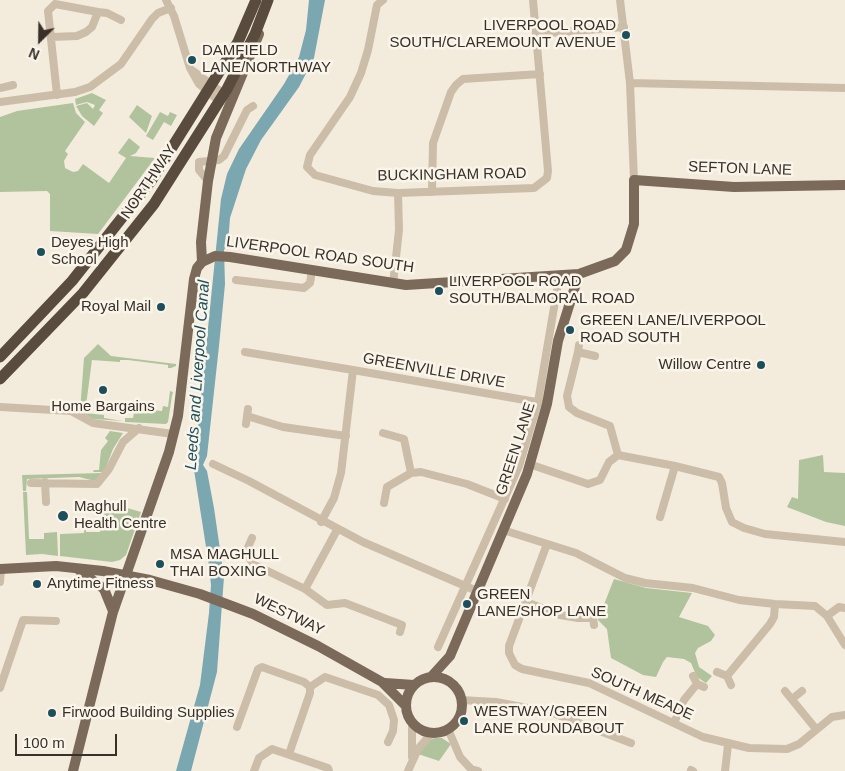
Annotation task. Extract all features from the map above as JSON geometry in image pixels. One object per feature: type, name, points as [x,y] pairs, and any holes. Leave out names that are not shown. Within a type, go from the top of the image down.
[{"type":"highway","name":"NORTHWAY","points":[[0,379],[84,293],[154,204],[216,93],[256,0]]},
{"type":"highway","name":"NORTHWAY","points":[[0,357],[72,282],[109,237],[216,93],[238,67],[267,4]]},
{"type":"main road","points":[[73,771],[113,612],[127,576],[178,416],[194,279],[197,268],[202,262],[201,242],[208,181],[216,138],[247,69],[259,36],[267,4]]},
{"type":"main road","name":"SEFTON LANE","points":[[634,180],[734,187],[845,186]]},
{"type":"main road","name":"LIVERPOOL ROAD SOUTH","points":[[202,262],[215,256],[230,257],[393,284],[579,274],[615,261],[626,250],[633,232],[634,180]]},
{"type":"main road","name":"GREEN LANE","points":[[430,677],[450,656],[529,464],[558,341],[579,274]]},
{"type":"main road","name":"WESTWAY","points":[[1,569],[37,566],[76,568],[150,580],[200,594],[236,607],[286,629],[382,682],[398,686],[414,686]]},
{"type":"main road","points":[[76,568],[104,589],[113,612]]},
{"type":"main road","name":"GREEN LANE","points":[[450,656],[453,685]]},
{"type":"main road","points":[[430,677],[443,679],[453,685],[461,700],[460,714],[448,729],[432,733],[422,730],[412,722],[406,706],[408,695],[414,686],[430,677]]},
{"type":"main road","name":"WESTWAY","points":[[382,682],[406,706]]},
{"type":"street","points":[[166,0],[171,8],[190,68],[216,93]]},
{"type":"street","name":"BUCKINGHAM ROAD","points":[[383,0],[377,6],[361,73],[350,97],[310,155],[307,167],[315,175],[373,191],[398,193],[534,188],[544,182],[548,172],[533,0]]},
{"type":"street","name":"LIVERPOOL ROAD SOUTH","points":[[620,0],[630,84],[634,180]]},
{"type":"street","points":[[57,95],[48,11],[55,4],[107,13],[121,20]]},
{"type":"street","points":[[0,102],[75,92],[90,87],[102,80],[130,52],[158,13],[171,8]]},
{"type":"street","points":[[51,37],[77,36],[86,32],[92,27],[98,12]]},
{"type":"street","points":[[536,34],[624,27]]},
{"type":"street","points":[[432,192],[433,143],[451,92],[456,85],[462,79],[540,74]]},
{"type":"street","points":[[630,84],[845,88]]},
{"type":"street","points":[[0,88],[13,85]]},
{"type":"street","points":[[212,160],[219,160],[224,156],[247,110],[253,106]]},
{"type":"street","points":[[393,284],[399,230],[398,193]]},
{"type":"street","points":[[236,280],[304,288],[310,283],[312,271]]},
{"type":"street","points":[[438,647],[505,499],[542,403],[558,284]]},
{"type":"street","points":[[595,356],[578,348],[567,396],[569,407],[577,413],[610,426],[618,455]]},
{"type":"street","points":[[245,352],[257,357],[353,370]]},
{"type":"street","name":"GREENVILLE DRIVE","points":[[321,522],[334,498],[342,473],[353,370],[542,403]]},
{"type":"street","points":[[0,407],[71,411],[94,423],[173,434]]},
{"type":"street","points":[[247,416],[283,427],[346,436]]},
{"type":"street","points":[[31,483],[97,484],[109,469],[123,442],[139,428]]},
{"type":"street","points":[[383,434],[404,438],[411,473]]},
{"type":"street","points":[[529,464],[582,482],[596,483],[604,475],[609,462],[618,455],[675,466],[719,477],[722,483],[726,508],[732,522],[744,528],[765,534],[845,542]]},
{"type":"street","points":[[213,464],[249,481],[337,530],[477,591]]},
{"type":"street","points":[[660,517],[675,466]]},
{"type":"street","points":[[384,504],[387,487],[411,473],[421,472],[447,478],[505,499]]},
{"type":"street","points":[[45,482],[46,502]]},
{"type":"street","points":[[305,589],[337,530]]},
{"type":"street","points":[[503,530],[576,553],[625,578],[645,583],[693,588],[739,600],[815,606],[826,616],[844,641]]},
{"type":"street","points":[[252,538],[246,552],[253,564],[305,589],[327,605],[345,603],[402,626],[400,632]]},
{"type":"street","name":"SOUTH MEADE","points":[[547,544],[510,646],[509,653],[515,665],[522,669],[589,683],[703,737],[728,745],[750,748],[787,749],[799,744],[832,717],[845,715]]},
{"type":"street","points":[[0,582],[1,569]]},
{"type":"street","points":[[526,602],[560,615],[578,618],[593,617]]},
{"type":"street","points":[[727,676],[770,624],[774,617],[775,604]]},
{"type":"street","points":[[826,616],[839,607],[845,608]]},
{"type":"street","points":[[0,688],[23,620],[56,621]]},
{"type":"street","points":[[237,727],[258,669],[262,667],[304,682],[310,687]]},
{"type":"street","points":[[716,672],[727,676],[731,685]]},
{"type":"street","points":[[674,724],[684,700],[701,686],[693,676]]},
{"type":"street","points":[[310,687],[325,677],[378,695],[389,705],[394,720],[393,731],[388,742]]},
{"type":"street","points":[[289,754],[310,693],[310,687]]},
{"type":"street","points":[[785,691],[816,729]]},
{"type":"street","points":[[792,699],[802,691]]},
{"type":"street","points":[[461,700],[496,702],[553,713],[628,741],[620,748]]},
{"type":"street","points":[[408,771],[412,759],[412,722]]},
{"type":"street","points":[[448,729],[460,757],[471,769],[478,771]]},
{"type":"street","points":[[412,759],[432,733]]},
{"type":"street","points":[[726,771],[728,745]]},
{"type":"street","points":[[254,771],[258,758],[264,752],[272,749],[328,768],[329,771]]},
{"type":"green space","points":[[92,93],[106,100],[99,110],[103,113],[94,126],[82,116],[76,106],[87,103],[93,109],[95,105],[87,102],[76,105],[75,99]]},
{"type":"green space","points":[[73,103],[76,113],[85,122],[65,151],[68,154],[64,161],[65,168],[73,172],[78,171],[83,164],[109,183],[126,158],[118,153],[129,138],[140,147],[136,153],[130,156],[155,158],[98,234],[50,231],[50,194],[47,191],[0,192],[0,117],[17,111]]},
{"type":"green space","points":[[137,105],[152,116],[146,133],[129,117]]},
{"type":"green space","points":[[160,112],[168,116],[170,112],[177,115],[171,126],[164,122],[153,140],[146,136]]},
{"type":"green space","points":[[98,344],[111,356],[176,364],[176,366],[168,368],[168,365],[128,360],[120,360],[120,362],[92,360],[85,413],[104,415],[104,418],[123,421],[93,419],[80,411],[84,358]]},
{"type":"green space","points":[[170,391],[173,392],[168,422],[166,424],[125,422],[125,418],[133,418],[135,408],[162,411],[163,406],[168,407]]},
{"type":"green space","points":[[110,431],[123,433],[113,449],[104,472],[93,472],[94,470],[99,470],[101,450],[108,441],[105,438]]},
{"type":"green space","points":[[823,455],[824,472],[845,473],[845,526],[826,522],[787,507],[792,497],[798,499],[799,460]]},
{"type":"green space","points":[[103,473],[95,481],[79,477],[27,479],[26,491],[23,491],[22,475]]},
{"type":"green space","points":[[23,492],[27,492],[29,539],[44,539],[44,533],[57,532],[58,556],[26,555]]},
{"type":"green space","points":[[103,501],[141,512],[126,555],[120,560],[112,562],[60,556],[60,534],[84,533],[84,521],[86,521],[86,532],[100,532]]},
{"type":"green space","points":[[614,579],[646,588],[692,593],[679,617],[708,626],[715,635],[711,641],[698,648],[695,653],[699,667],[712,676],[706,683],[697,677],[691,663],[684,659],[667,657],[656,677],[643,675],[611,658],[607,629],[598,620],[598,613],[603,607]]},
{"type":"green space","points":[[442,738],[451,744],[439,761],[418,754],[430,740]]},
{"type":"water","name":"Leeds and Liverpool Canal","points":[[309,0],[325,0],[314,58],[299,87],[261,140],[246,169],[230,218],[228,243],[224,250],[225,284],[219,346],[207,456],[203,465],[207,471],[214,508],[224,577],[217,672],[191,771],[176,771],[200,685],[209,613],[211,585],[194,470],[199,465],[196,447],[221,199],[227,174],[239,149],[284,84],[299,57],[306,30]]},
{"type":"place","name":"LIVERPOOL ROAD SOUTH/CLAREMOUNT AVENUE","points":[[626,35]]},
{"type":"place","name":"DAMFIELD LANE/NORTHWAY","points":[[192,60]]},
{"type":"place","name":"Deyes High School","points":[[41,252]]},
{"type":"place","name":"LIVERPOOL ROAD SOUTH/BALMORAL ROAD","points":[[439,291]]},
{"type":"place","name":"Royal Mail","points":[[161,307]]},
{"type":"place","name":"GREEN LANE/LIVERPOOL ROAD SOUTH","points":[[570,330]]},
{"type":"place","name":"Willow Centre","points":[[761,365]]},
{"type":"place","name":"Home Bargains","points":[[103,390]]},
{"type":"place","name":"Maghull Health Centre","points":[[63,516]]},
{"type":"place","name":"MSA MAGHULL THAI BOXING","points":[[160,564]]},
{"type":"place","name":"Anytime Fitness","points":[[37,584]]},
{"type":"place","name":"GREEN LANE/SHOP LANE","points":[[467,604]]},
{"type":"place","name":"Firwood Building Supplies","points":[[52,713]]},
{"type":"place","name":"WESTWAY/GREEN LANE ROUNDABOUT","points":[[464,721]]}]
